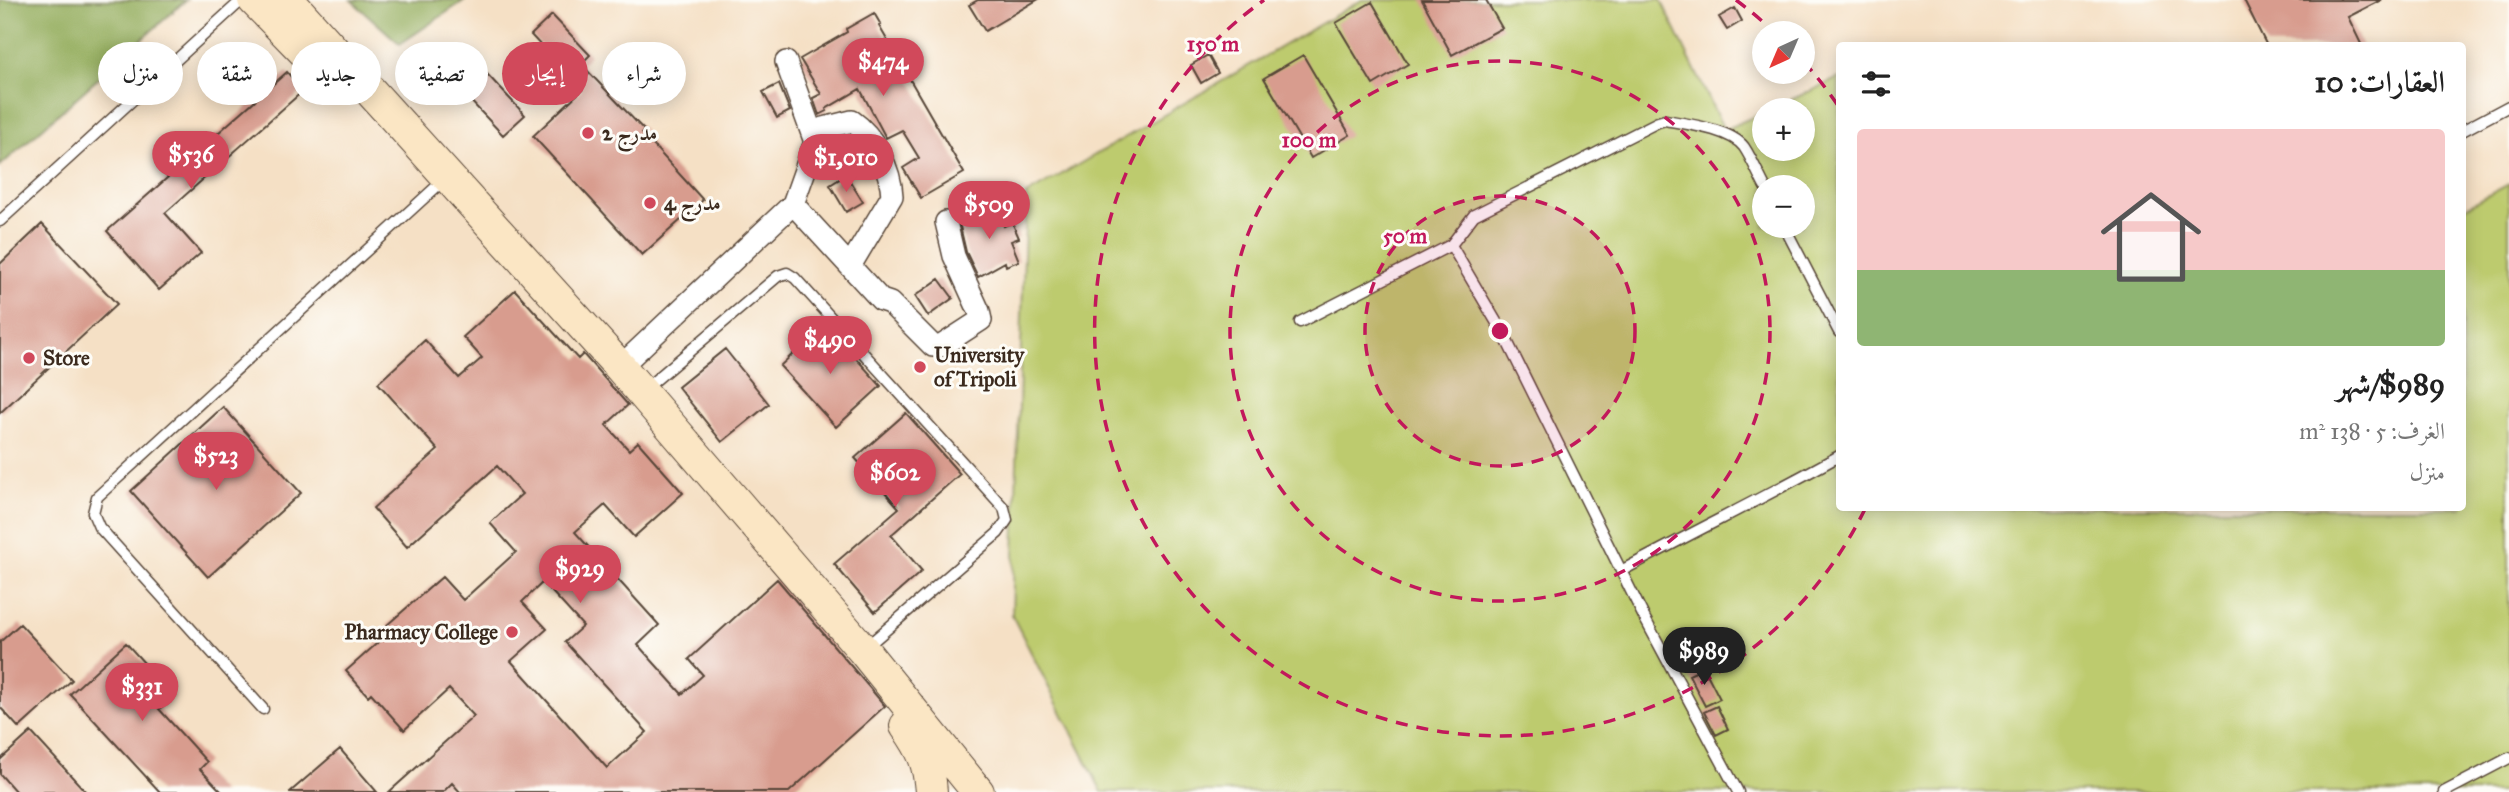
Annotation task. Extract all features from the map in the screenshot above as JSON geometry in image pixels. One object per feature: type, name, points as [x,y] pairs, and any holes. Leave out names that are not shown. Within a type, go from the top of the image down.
[{"type":"street","points":[[254,0],[435,188],[597,364],[888,701],[923,750],[929,768],[931,792]]},
{"type":"street","points":[[288,0],[620,367],[863,650],[978,792]]},
{"type":"street","points":[[620,367],[793,204],[815,142],[786,62]]},
{"type":"street","points":[[812,131],[852,121],[864,129],[892,184],[892,196],[850,266]]},
{"type":"street","points":[[793,204],[881,300],[890,303],[933,346],[941,346],[981,320],[954,256],[946,222]]},
{"type":"lane","points":[[0,221],[242,0]]},
{"type":"lane","points":[[2466,129],[2509,106]]},
{"type":"lane","points":[[1300,322],[1451,245],[1474,215],[1665,120],[1711,129],[1739,142],[1759,175]]},
{"type":"lane","points":[[263,709],[99,527],[93,513],[97,496],[435,188]]},
{"type":"lane","points":[[1790,238],[1836,326]]},
{"type":"lane","points":[[1451,245],[1504,335],[1621,571],[1738,792]]},
{"type":"lane","points":[[641,392],[778,276],[787,273],[795,278],[1004,508],[1007,520],[998,533],[863,650]]},
{"type":"lane","points":[[1621,571],[1836,458]]},
{"type":"lane","points":[[2444,792],[2509,758]]},
{"type":"green space","points":[[0,0],[186,0],[139,42],[98,42],[98,79],[0,166]]},
{"type":"green space","points":[[351,0],[465,0],[403,42],[398,42]]},
{"type":"green space","points":[[1362,0],[1661,0],[1724,130],[1752,117],[1752,161],[1815,161],[1815,98],[1795,98],[1836,79],[1836,511],[2466,511],[2466,207],[2509,184],[2509,792],[1102,792],[1012,615],[1026,195]]},
{"type":"building","points":[[978,0],[1037,0],[985,31],[969,5]]},
{"type":"building","points":[[1422,0],[1486,0],[1502,28],[1452,55]]},
{"type":"building","points":[[2244,0],[2381,0],[2348,17],[2360,42],[2265,42]]},
{"type":"building","points":[[1372,2],[1408,64],[1373,85],[1336,23]]},
{"type":"building","points":[[1735,8],[1742,21],[1727,30],[1719,17]]},
{"type":"building","points":[[874,13],[964,173],[921,198],[903,168],[919,158],[902,130],[886,138],[860,89],[819,115],[813,98],[821,94],[800,59]]},
{"type":"building","points":[[552,15],[578,42],[537,42],[531,35]]},
{"type":"building","points":[[1208,55],[1218,73],[1201,83],[1191,65]]},
{"type":"building","points":[[1303,55],[1350,135],[1311,158],[1264,78]]},
{"type":"building","points":[[588,71],[602,86],[602,105],[620,105],[703,200],[642,255],[533,136],[566,105],[588,105]]},
{"type":"building","points":[[287,72],[291,77],[291,102],[165,213],[201,253],[159,290],[107,231],[250,105],[277,105],[277,81]]},
{"type":"building","points":[[488,75],[502,90],[502,105],[516,105],[525,115],[503,135],[474,105],[488,105]]},
{"type":"building","points":[[779,84],[790,111],[777,118],[763,92]]},
{"type":"building","points":[[846,175],[863,202],[846,212],[830,185]]},
{"type":"building","points":[[996,206],[1004,226],[1012,222],[1019,238],[1011,241],[1019,261],[1006,266],[1005,262],[978,277],[966,252],[959,222]]},
{"type":"building","name":"Store","points":[[42,224],[117,304],[0,413],[0,264]]},
{"type":"building","points":[[939,279],[953,298],[928,316],[915,296]]},
{"type":"building","points":[[515,290],[578,359],[583,354],[628,405],[606,425],[629,450],[638,442],[683,493],[634,537],[605,505],[575,532],[659,625],[638,645],[682,694],[703,675],[689,659],[777,579],[885,706],[789,792],[460,792],[452,783],[443,792],[389,792],[474,716],[449,689],[404,730],[371,693],[368,696],[346,671],[392,630],[387,625],[442,577],[463,600],[516,552],[490,523],[522,494],[497,466],[407,547],[373,508],[438,450],[378,383],[425,340],[459,378],[482,358],[463,337]],"holes":[[[543,582],[583,626],[565,642],[647,732],[607,768],[511,661],[547,629],[522,602]]]},
{"type":"building","points":[[825,324],[881,386],[836,427],[780,366]]},
{"type":"building","points":[[725,349],[769,404],[722,442],[678,387]]},
{"type":"building","points":[[223,407],[301,493],[208,577],[131,491]]},
{"type":"building","points":[[906,413],[960,474],[891,535],[922,571],[875,612],[834,564],[899,508],[855,458]]},
{"type":"building","points":[[20,624],[72,680],[19,728],[0,707],[0,642]]},
{"type":"building","points":[[126,643],[174,696],[159,709],[207,762],[200,769],[222,792],[160,792],[70,694]]},
{"type":"building","points":[[1704,668],[1720,699],[1705,706],[1689,675]]},
{"type":"building","points":[[1717,706],[1728,729],[1716,735],[1704,712]]},
{"type":"building","points":[[31,732],[86,792],[16,792],[0,774],[0,760]]},
{"type":"building","points":[[340,749],[377,792],[290,792]]},
{"type":"place","name":"مدرج 2","points":[[588,133]]},
{"type":"place","name":"مدرج 4","points":[[650,203]]},
{"type":"place","name":"Store","points":[[29,358]]},
{"type":"place","name":"University of Tripoli","points":[[920,367]]},
{"type":"place","name":"Pharmacy College","points":[[512,632]]}]
